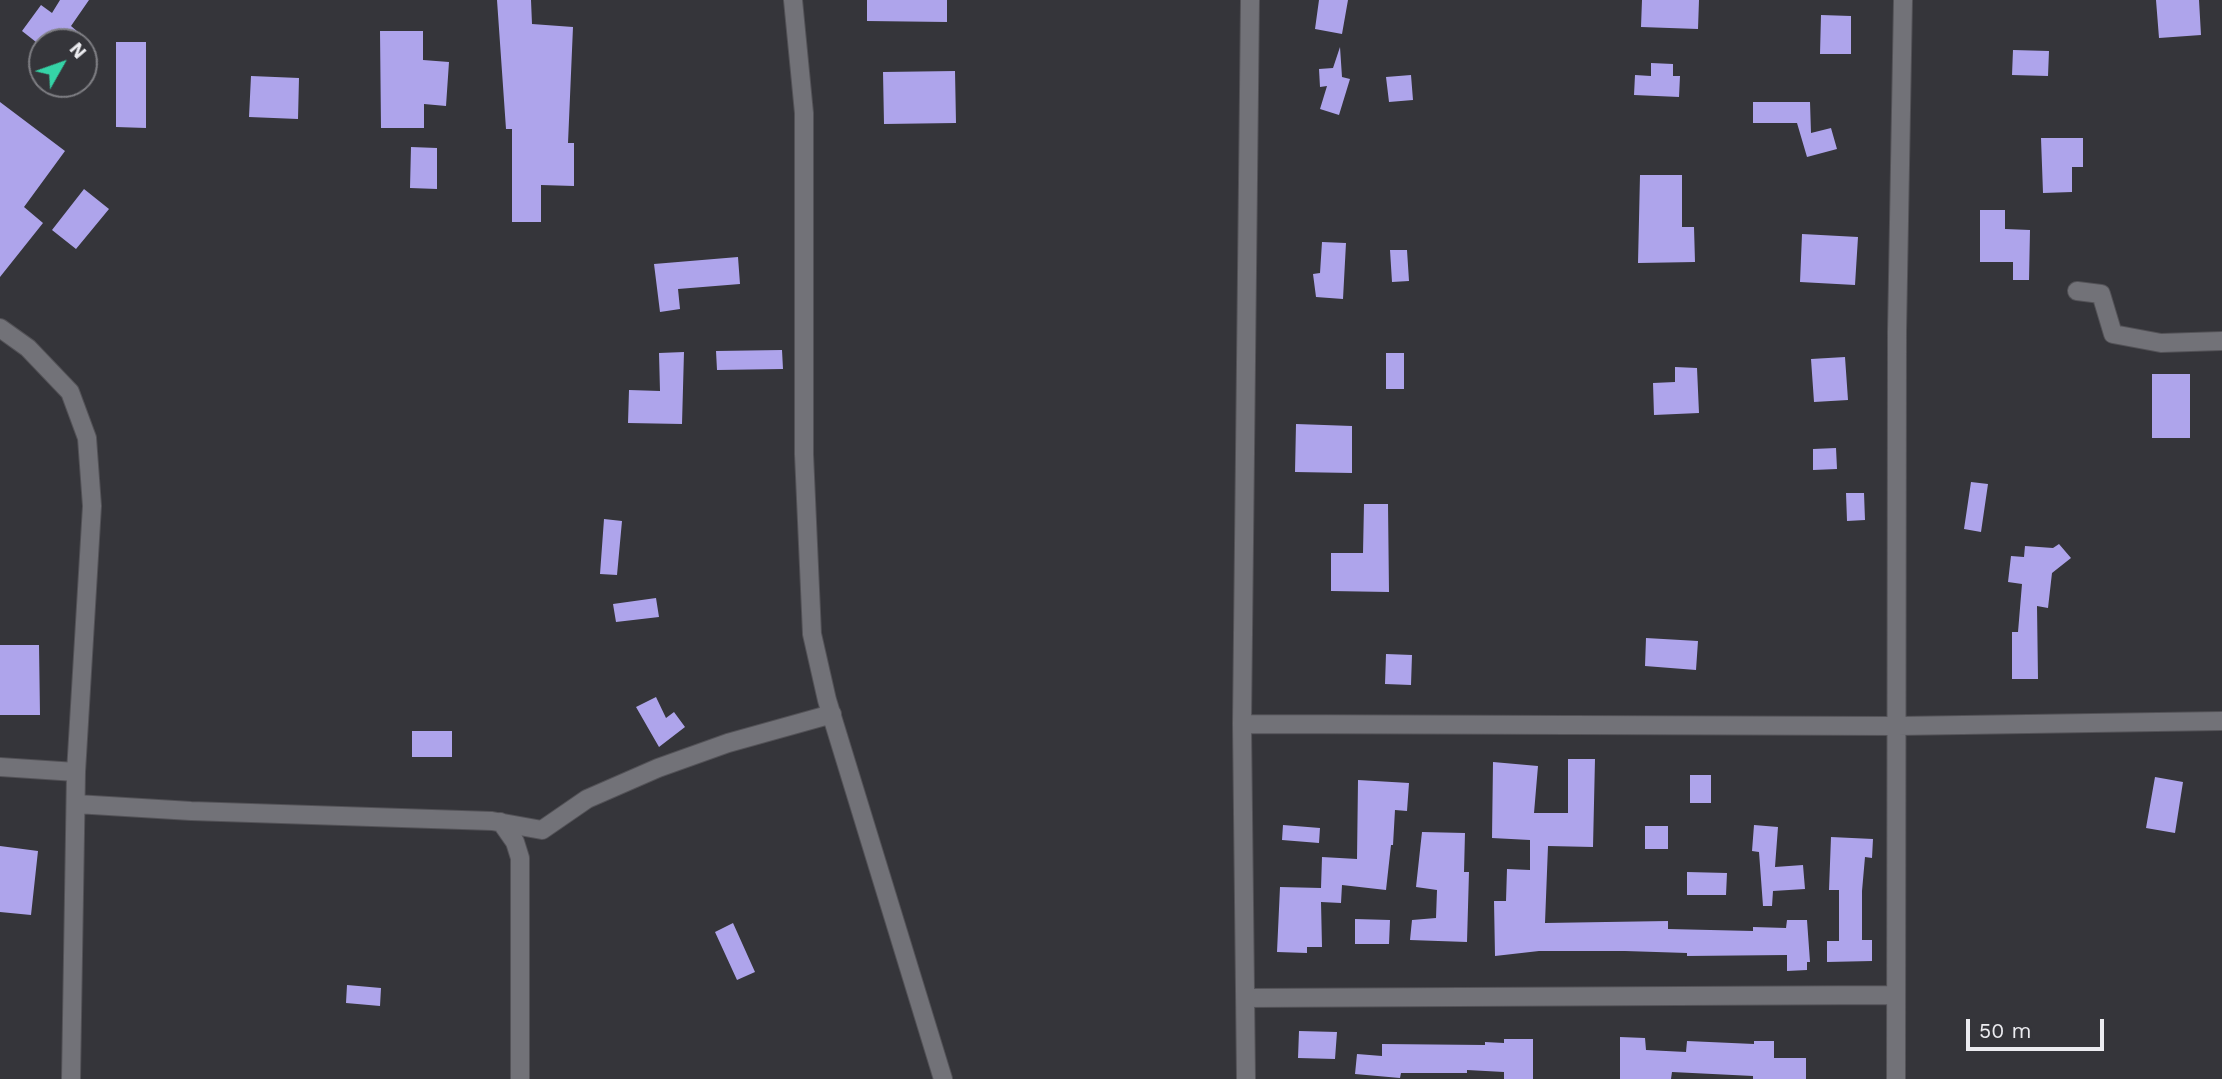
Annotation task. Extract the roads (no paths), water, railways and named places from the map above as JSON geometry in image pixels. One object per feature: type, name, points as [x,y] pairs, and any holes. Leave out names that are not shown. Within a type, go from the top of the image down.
[{"type":"street","points":[[793,0],[804,113],[804,454],[812,634],[832,715],[943,1079]]},
{"type":"street","points":[[1245,1079],[1242,724],[1250,0]]},
{"type":"street","points":[[1896,1079],[1894,995],[1898,726],[1897,332],[1903,0]]},
{"type":"street","points":[[2077,292],[2101,294],[2113,334],[2161,343],[2222,341]]},
{"type":"street","points":[[0,328],[28,348],[70,393],[87,438],[92,506],[76,772],[71,1079]]},
{"type":"street","points":[[76,803],[191,811],[501,822],[531,830],[547,829],[587,799],[659,768],[728,743],[832,715]]},
{"type":"street","points":[[1242,724],[1898,726],[2222,720]]},
{"type":"street","points":[[0,767],[76,772]]},
{"type":"street","points":[[501,822],[519,848],[520,858],[520,1079]]},
{"type":"street","points":[[1245,998],[1894,995]]}]
